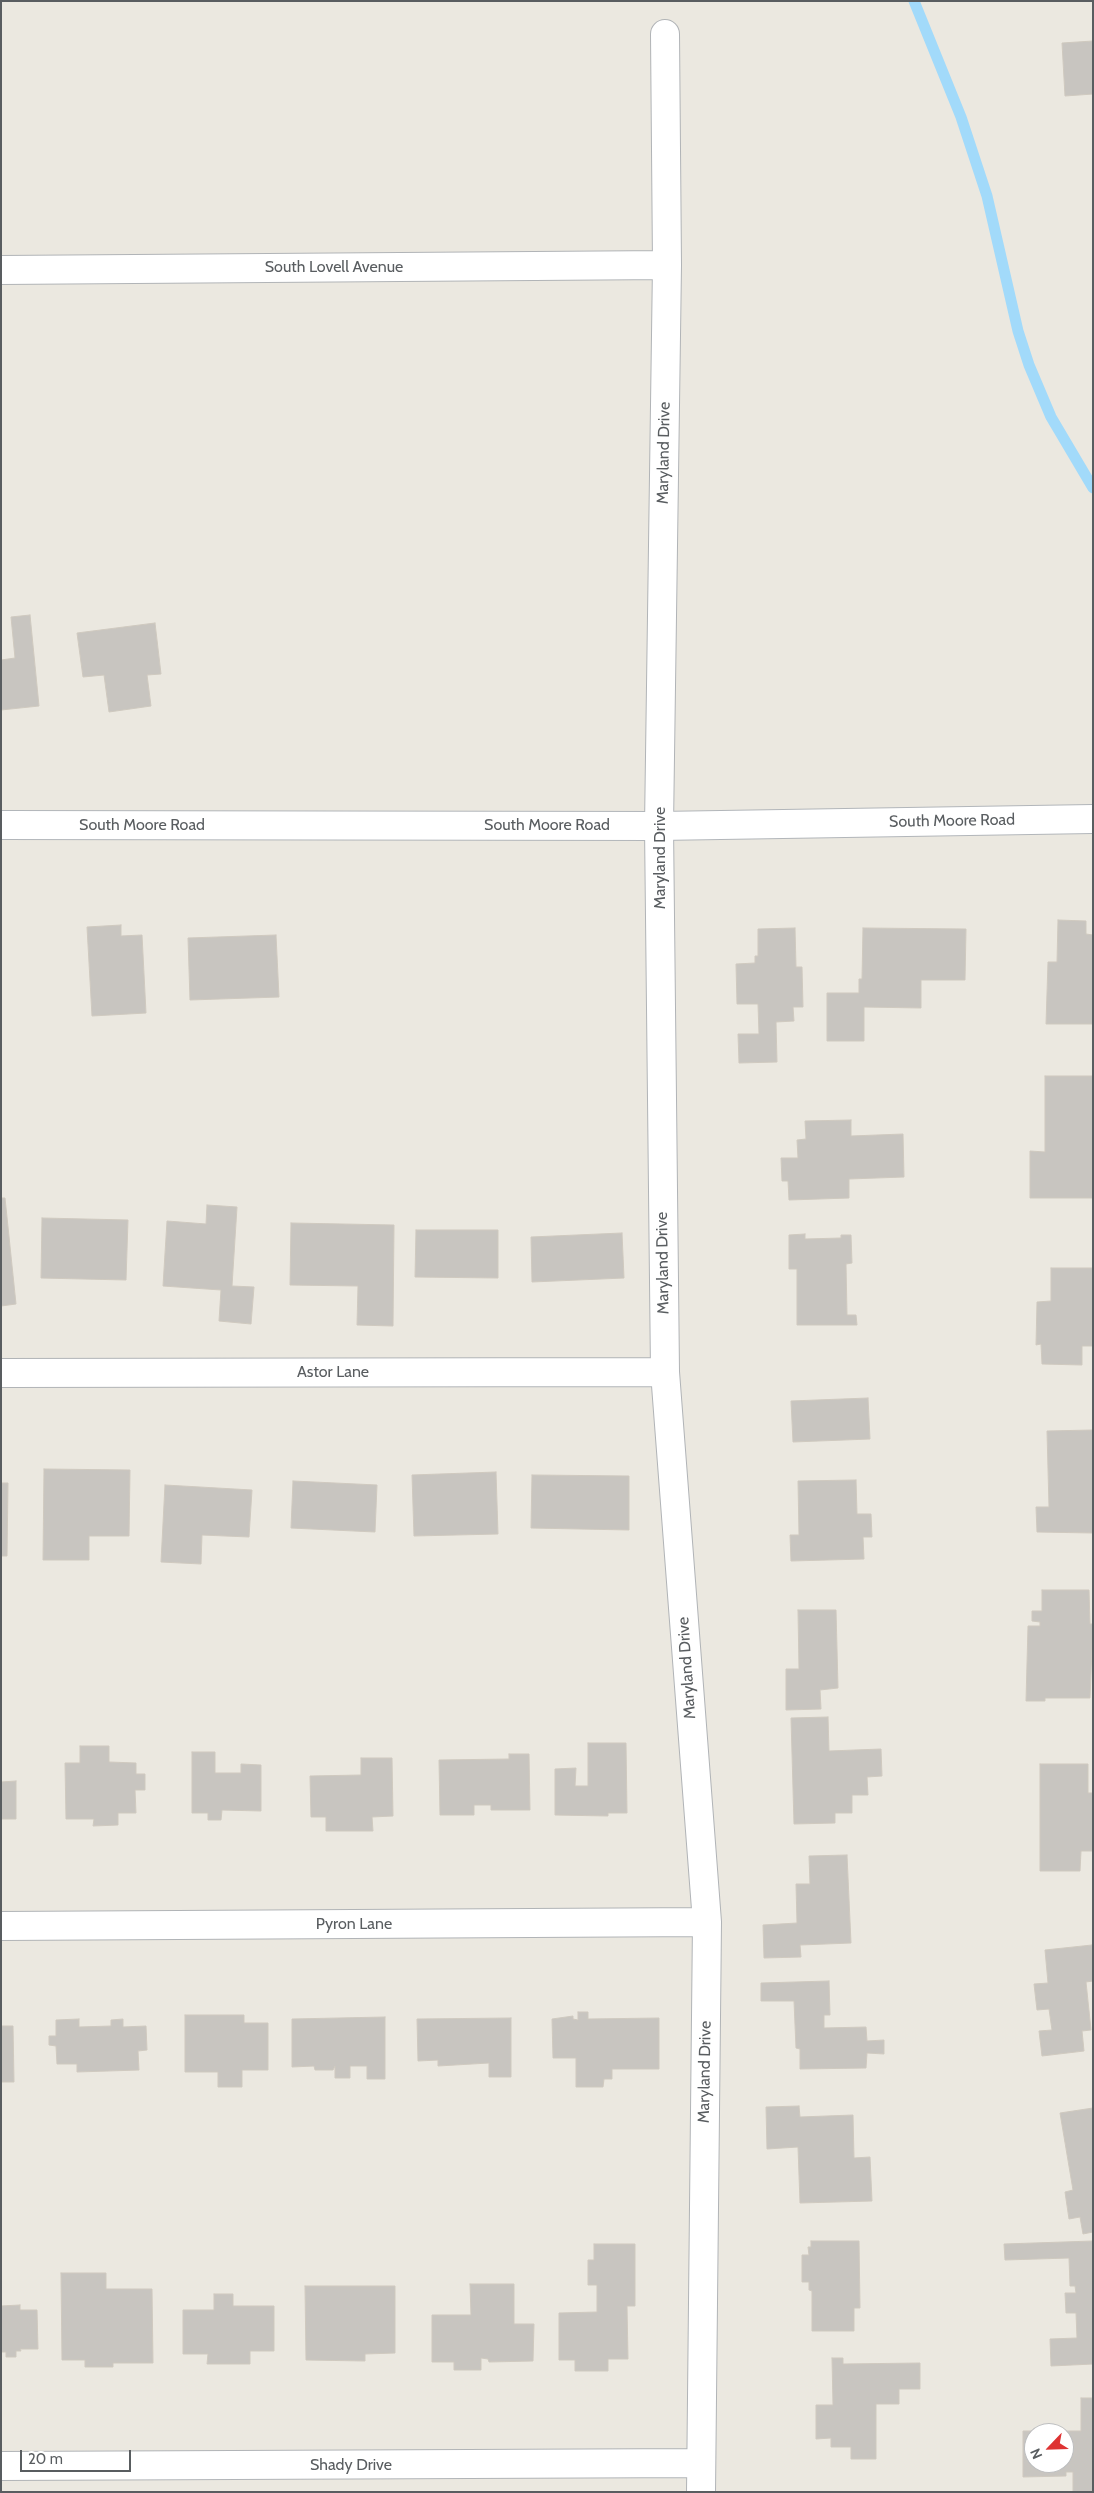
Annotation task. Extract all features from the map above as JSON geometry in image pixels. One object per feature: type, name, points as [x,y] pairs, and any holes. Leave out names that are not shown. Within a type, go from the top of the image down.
[{"type":"street","name":"Maryland Drive","points":[[665,34],[667,265],[659,826],[664,1372],[707,1922],[700,2492]]},
{"type":"street","name":"South Lovell Avenue","points":[[1,270],[667,265]]},
{"type":"street","name":"South Moore Road","points":[[1,825],[659,826],[1093,819]]},
{"type":"street","name":"Astor Lane","points":[[1,1372],[664,1372]]},
{"type":"street","name":"Pyron Lane","points":[[1,1926],[707,1922]]},
{"type":"street","name":"Shady Drive","points":[[1,2466],[701,2463]]},
{"type":"building","points":[[1093,41],[1093,94],[1065,96],[1062,43]]},
{"type":"building","points":[[30,615],[39,706],[1,710],[1,660],[15,658],[11,617]]},
{"type":"building","points":[[155,623],[161,674],[147,675],[151,706],[109,712],[104,675],[83,677],[77,633]]},
{"type":"building","points":[[1058,920],[1086,921],[1086,934],[1093,935],[1093,1024],[1046,1024],[1048,962],[1057,962]]},
{"type":"building","points":[[121,925],[121,936],[142,935],[146,1013],[92,1016],[87,927]]},
{"type":"building","points":[[795,928],[796,967],[802,967],[803,1007],[793,1007],[794,1021],[776,1022],[777,1062],[739,1063],[738,1034],[759,1034],[758,1004],[737,1004],[736,964],[755,963],[755,956],[758,956],[758,929]]},
{"type":"building","points":[[863,928],[966,929],[965,980],[921,980],[921,1008],[864,1007],[864,1041],[827,1041],[827,993],[859,993],[859,979],[862,979]]},
{"type":"building","points":[[276,935],[279,997],[190,1000],[188,938]]},
{"type":"building","points":[[1045,1076],[1093,1076],[1092,1198],[1030,1198],[1030,1151],[1045,1152]]},
{"type":"building","points":[[851,1120],[851,1136],[903,1134],[904,1177],[849,1179],[849,1198],[789,1200],[788,1181],[782,1181],[781,1158],[798,1158],[797,1140],[806,1139],[805,1121]]},
{"type":"building","points":[[1,1198],[5,1198],[16,1304],[1,1306]]},
{"type":"building","points":[[207,1205],[237,1207],[232,1286],[254,1287],[251,1324],[219,1321],[221,1290],[163,1286],[167,1221],[206,1224]]},
{"type":"building","points":[[42,1218],[128,1220],[126,1280],[41,1278]]},
{"type":"building","points":[[291,1223],[394,1225],[393,1326],[357,1325],[358,1286],[290,1285]]},
{"type":"building","points":[[416,1230],[498,1230],[498,1278],[415,1277]]},
{"type":"building","points":[[622,1233],[624,1278],[532,1282],[531,1237]]},
{"type":"building","points":[[805,1234],[805,1239],[841,1238],[841,1235],[851,1235],[852,1263],[846,1264],[847,1315],[856,1315],[857,1325],[797,1325],[797,1269],[789,1269],[789,1235]]},
{"type":"building","points":[[1051,1268],[1093,1268],[1092,1346],[1082,1346],[1082,1365],[1042,1364],[1041,1344],[1036,1345],[1037,1302],[1051,1301]]},
{"type":"building","points":[[868,1398],[870,1439],[793,1442],[791,1401]]},
{"type":"building","points":[[1093,1430],[1093,1533],[1037,1532],[1036,1507],[1049,1507],[1047,1431]]},
{"type":"building","points":[[44,1469],[130,1470],[129,1536],[89,1536],[89,1560],[43,1560]]},
{"type":"building","points":[[496,1472],[498,1534],[414,1536],[412,1475]]},
{"type":"building","points":[[532,1475],[629,1476],[629,1530],[531,1528]]},
{"type":"building","points":[[856,1480],[857,1514],[871,1514],[872,1537],[863,1537],[864,1559],[791,1561],[790,1535],[799,1535],[798,1481]]},
{"type":"building","points":[[293,1481],[377,1485],[375,1532],[291,1528]]},
{"type":"building","points":[[1,1483],[8,1483],[7,1556],[1,1556]]},
{"type":"building","points":[[165,1485],[252,1490],[249,1537],[202,1535],[201,1564],[161,1562]]},
{"type":"building","points":[[1042,1590],[1089,1590],[1090,1624],[1093,1624],[1090,1698],[1045,1698],[1045,1701],[1026,1701],[1028,1626],[1040,1626],[1040,1622],[1032,1621],[1032,1611],[1042,1611]]},
{"type":"building","points":[[798,1610],[836,1610],[838,1688],[820,1690],[821,1709],[786,1710],[786,1669],[799,1669]]},
{"type":"building","points":[[828,1717],[829,1751],[881,1749],[882,1776],[867,1777],[868,1795],[852,1795],[852,1813],[835,1813],[835,1823],[794,1824],[791,1718]]},
{"type":"building","points":[[588,1743],[626,1743],[627,1813],[608,1813],[608,1816],[555,1815],[555,1769],[576,1768],[575,1786],[588,1786]]},
{"type":"building","points":[[80,1746],[109,1746],[109,1762],[136,1763],[136,1774],[145,1774],[145,1790],[135,1790],[136,1813],[118,1813],[118,1825],[93,1826],[94,1819],[66,1819],[65,1763],[80,1763]]},
{"type":"building","points":[[192,1752],[215,1752],[215,1773],[241,1773],[241,1764],[261,1765],[261,1811],[222,1810],[221,1820],[208,1820],[208,1813],[192,1813]]},
{"type":"building","points":[[509,1754],[529,1754],[530,1810],[491,1810],[491,1805],[474,1805],[474,1815],[440,1815],[439,1760],[509,1759]]},
{"type":"building","points":[[361,1758],[392,1758],[393,1816],[372,1817],[373,1831],[326,1831],[326,1817],[311,1817],[310,1776],[361,1775]]},
{"type":"building","points":[[1040,1764],[1088,1764],[1088,1793],[1093,1793],[1092,1851],[1081,1851],[1080,1871],[1040,1871]]},
{"type":"building","points":[[16,1781],[16,1819],[1,1819],[1,1782]]},
{"type":"building","points":[[847,1855],[851,1943],[800,1945],[801,1957],[764,1958],[763,1925],[797,1923],[796,1884],[810,1884],[809,1856]]},
{"type":"building","points":[[1092,1945],[1093,1981],[1086,1982],[1091,2030],[1082,2031],[1084,2051],[1042,2056],[1039,2031],[1052,2030],[1049,2009],[1037,2010],[1034,1984],[1048,1983],[1045,1950]]},
{"type":"building","points":[[829,1981],[830,2015],[824,2015],[824,2028],[866,2027],[867,2041],[884,2040],[884,2054],[867,2053],[866,2068],[800,2069],[800,2049],[796,2048],[794,2001],[761,2001],[761,1983]]},
{"type":"building","points":[[578,2012],[588,2012],[588,2019],[659,2018],[659,2069],[612,2069],[612,2079],[604,2079],[603,2087],[576,2087],[576,2058],[553,2058],[552,2019],[573,2016],[573,2019],[578,2020]]},
{"type":"building","points":[[185,2015],[244,2015],[244,2023],[268,2023],[268,2070],[242,2070],[242,2087],[218,2087],[218,2072],[185,2072]]},
{"type":"building","points":[[385,2017],[385,2079],[367,2079],[367,2066],[350,2066],[350,2078],[335,2078],[335,2066],[333,2070],[315,2070],[314,2066],[292,2067],[292,2019]]},
{"type":"building","points":[[511,2018],[511,2077],[489,2077],[489,2063],[438,2066],[438,2060],[418,2061],[417,2019]]},
{"type":"building","points":[[79,2019],[79,2027],[111,2026],[111,2020],[123,2019],[123,2027],[146,2026],[147,2050],[138,2051],[139,2070],[77,2072],[77,2064],[57,2064],[56,2046],[49,2045],[49,2036],[56,2036],[56,2020]]},
{"type":"building","points":[[1,2026],[13,2026],[14,2082],[1,2082]]},
{"type":"building","points":[[799,2106],[800,2117],[853,2115],[854,2158],[870,2157],[872,2201],[800,2203],[798,2147],[767,2149],[766,2107]]},
{"type":"building","points":[[1093,2108],[1093,2232],[1083,2234],[1080,2217],[1069,2219],[1065,2192],[1073,2190],[1060,2113]]},
{"type":"building","points":[[811,2241],[859,2241],[860,2308],[854,2308],[854,2331],[812,2331],[812,2291],[809,2290],[809,2282],[802,2282],[802,2255],[809,2255],[808,2247],[811,2247]]},
{"type":"building","points":[[1093,2241],[1093,2364],[1051,2366],[1050,2339],[1077,2338],[1076,2313],[1066,2313],[1065,2293],[1076,2293],[1075,2286],[1070,2286],[1069,2258],[1005,2260],[1004,2244]]},
{"type":"building","points":[[594,2244],[635,2244],[635,2306],[627,2306],[628,2359],[608,2359],[608,2371],[575,2371],[575,2360],[559,2360],[559,2313],[597,2312],[597,2285],[588,2285],[588,2260],[594,2260]]},
{"type":"building","points":[[61,2273],[106,2273],[106,2289],[152,2289],[153,2363],[113,2363],[113,2367],[85,2367],[85,2360],[62,2360]]},
{"type":"building","points":[[470,2284],[514,2284],[514,2324],[534,2324],[533,2361],[489,2362],[488,2359],[481,2358],[481,2370],[454,2370],[454,2362],[432,2362],[432,2315],[471,2315]]},
{"type":"building","points":[[305,2286],[395,2286],[395,2353],[365,2354],[365,2361],[306,2360]]},
{"type":"building","points":[[214,2294],[233,2294],[233,2306],[274,2306],[274,2351],[250,2351],[250,2364],[207,2364],[208,2354],[183,2354],[183,2310],[214,2310]]},
{"type":"building","points":[[20,2305],[20,2310],[37,2310],[38,2349],[20,2349],[21,2351],[16,2351],[16,2357],[6,2357],[6,2352],[1,2352],[1,2306]]},
{"type":"building","points":[[832,2358],[843,2358],[843,2364],[920,2363],[920,2389],[899,2389],[899,2404],[876,2404],[876,2459],[851,2459],[851,2447],[831,2447],[831,2438],[816,2439],[816,2405],[833,2405]]},
{"type":"building","points":[[1081,2398],[1093,2398],[1093,2492],[1073,2492],[1074,2431],[1081,2431]]},
{"type":"building","points":[[1023,2431],[1024,2473],[1066,2473],[1066,2476],[1023,2477]]},
{"type":"waterway","points":[[914,1],[961,117],[987,196],[1018,331],[1029,365],[1051,417],[1093,488]]}]
